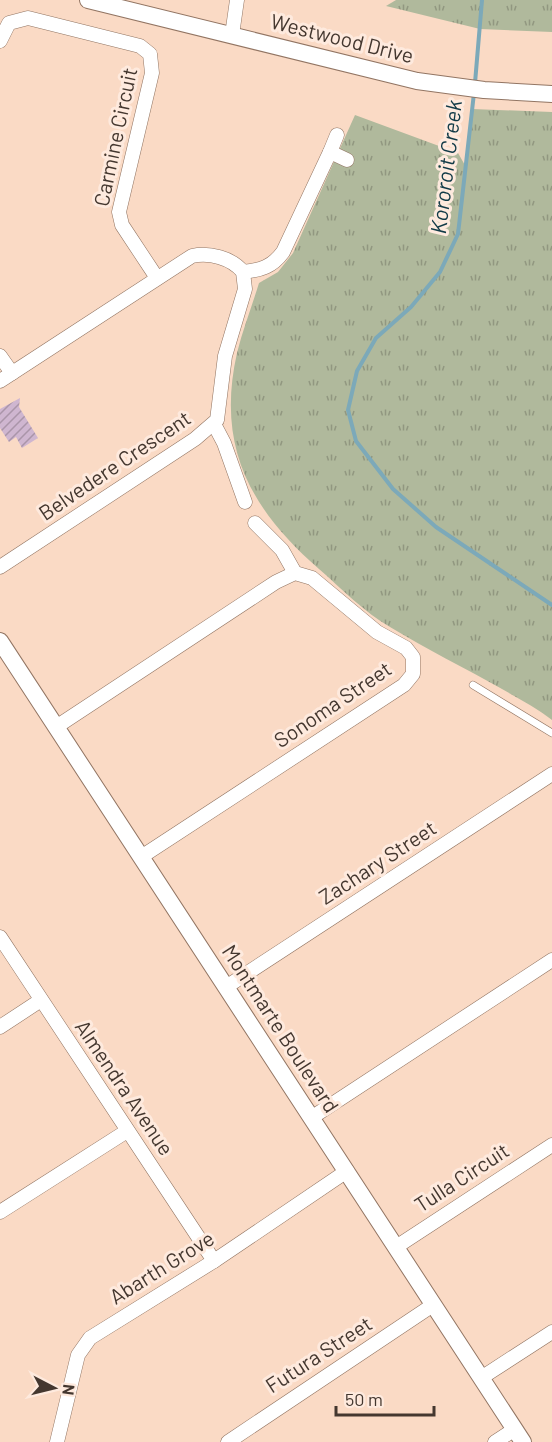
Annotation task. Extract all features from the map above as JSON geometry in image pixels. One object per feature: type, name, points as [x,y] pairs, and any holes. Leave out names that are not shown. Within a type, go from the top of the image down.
[{"type":"street","name":"Westwood Drive","points":[[88,0],[417,81],[484,90],[552,94]]},
{"type":"street","points":[[232,35],[237,0]]},
{"type":"street","name":"Carmine Circuit","points":[[0,41],[9,23],[28,18],[140,46],[150,54],[152,73],[119,212],[122,225],[157,278]]},
{"type":"street","points":[[0,356],[6,377],[184,260],[198,255],[230,261],[243,273],[263,269],[274,263],[283,252],[337,135]]},
{"type":"street","points":[[330,152],[347,160]]},
{"type":"street","name":"Belvedere Crescent","points":[[0,567],[195,440],[219,418],[225,356],[245,288],[243,273]]},
{"type":"street","points":[[214,424],[224,443],[245,502]]},
{"type":"street","points":[[56,727],[276,582],[295,573],[282,550],[255,523]]},
{"type":"street","name":"Sonoma Street","points":[[141,857],[404,685],[413,674],[415,662],[410,652],[377,632],[312,578],[295,573]]},
{"type":"street","name":"Montmarte Boulevard","points":[[0,643],[519,1436]]},
{"type":"street","name":"Zachary Street","points":[[226,987],[552,774]]},
{"type":"street","name":"Almendra Avenue","points":[[0,937],[214,1261]]},
{"type":"street","points":[[311,1118],[552,960]]},
{"type":"street","points":[[0,1027],[41,1000]]},
{"type":"street","points":[[0,1212],[127,1131]]},
{"type":"street","name":"Tulla Circuit","points":[[396,1247],[552,1145]]},
{"type":"street","name":"Abarth Grove","points":[[57,1442],[78,1355],[90,1338],[214,1261],[346,1171]]},
{"type":"street","name":"Futura Street","points":[[228,1442],[433,1305]]},
{"type":"street","points":[[481,1378],[552,1332]]},
{"type":"street","points":[[495,1442],[519,1436]]},
{"type":"lane","points":[[473,685],[536,721],[552,733]]},
{"type":"green space","points":[[396,0],[552,0],[552,32],[480,29],[386,6]]},
{"type":"green space","points":[[472,109],[552,112],[552,720],[488,681],[380,621],[353,600],[295,546],[274,523],[257,499],[244,473],[231,418],[232,387],[237,353],[259,283],[278,272],[293,253],[355,115],[458,153],[466,167]]},
{"type":"building","points":[[20,398],[19,407],[38,438],[22,448],[16,437],[9,442],[0,428],[0,409]]},
{"type":"waterway","name":"Kororoit Creek","points":[[475,83],[482,0]]},
{"type":"waterway","name":"Kororoit Creek","points":[[474,93],[458,234],[440,272],[411,307],[376,338],[357,371],[348,410],[356,441],[393,489],[436,527],[552,605]]}]
